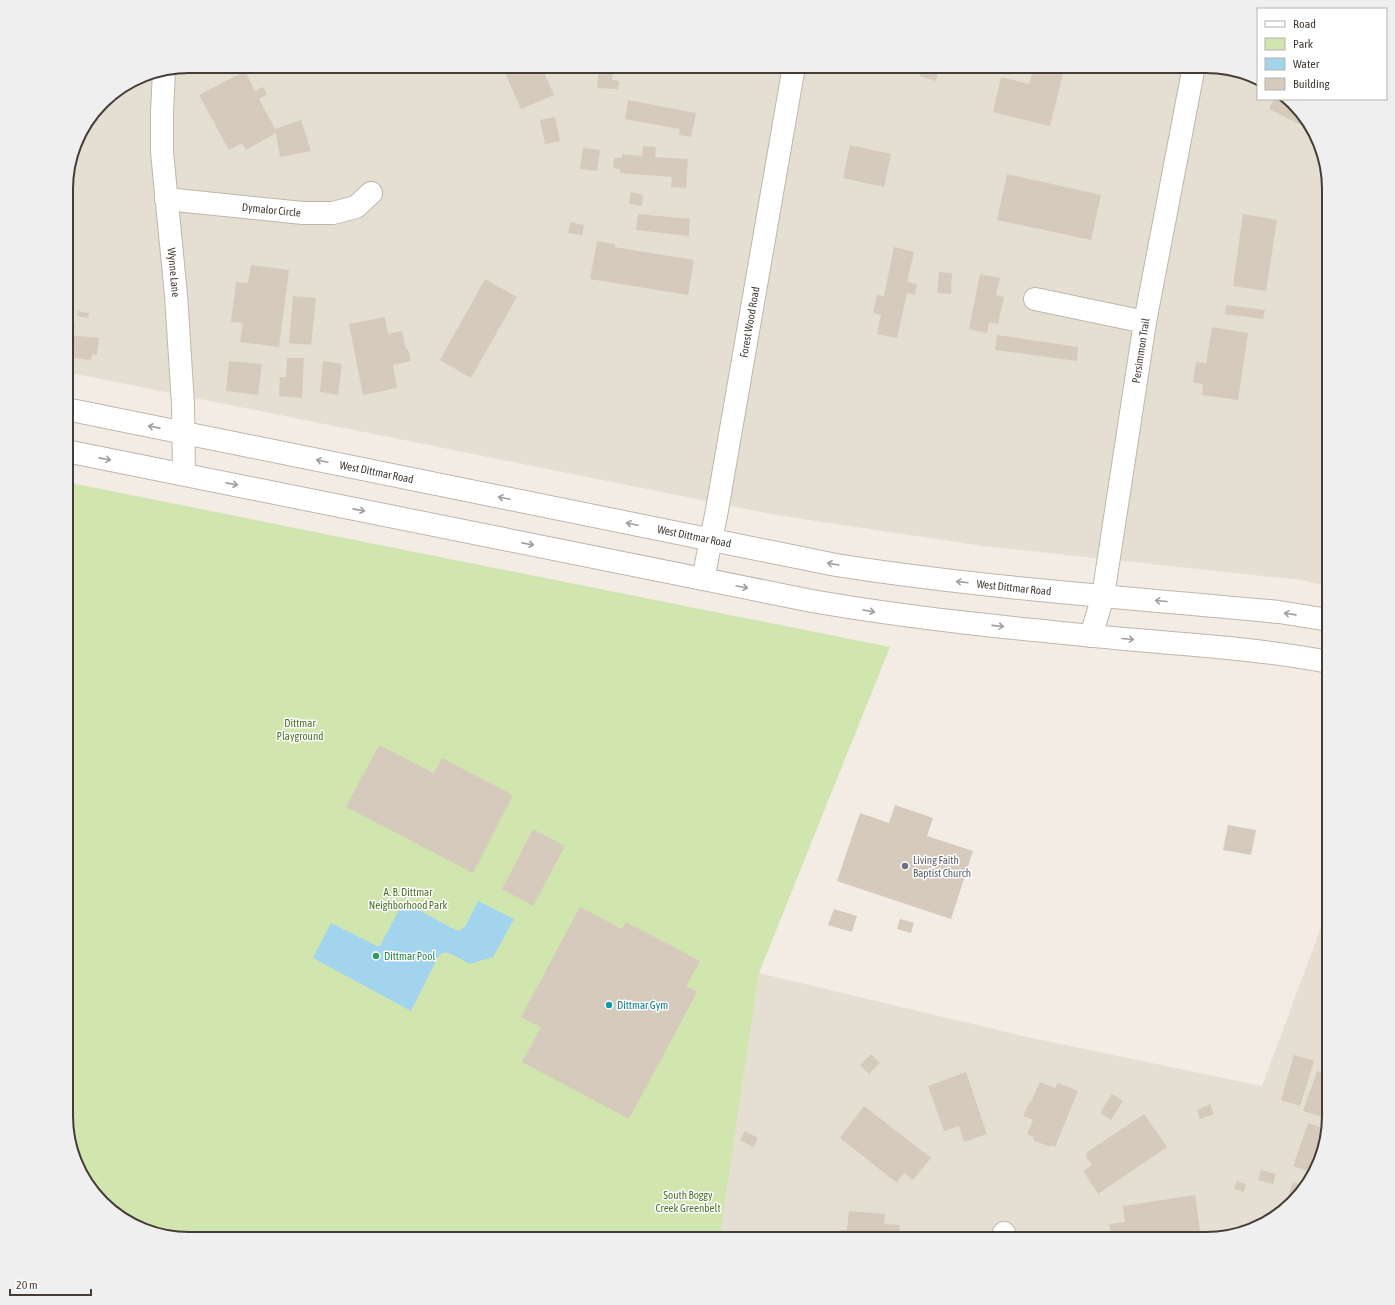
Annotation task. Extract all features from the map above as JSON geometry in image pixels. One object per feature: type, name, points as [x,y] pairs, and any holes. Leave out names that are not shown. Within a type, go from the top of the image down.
[{"type":"street","name":"Forest Wood Road","points":[[703,579],[793,73]]},
{"type":"street","name":"Persimmon Trail","points":[[1091,636],[1103,596],[1145,322],[1193,73]]},
{"type":"street","name":"Wynne Lane","points":[[164,76],[162,152],[176,295],[184,433],[184,474]]},
{"type":"street","name":"Dymalor Circle","points":[[166,199],[303,213],[333,213],[356,207],[371,194]]},
{"type":"street","points":[[1035,299],[1145,322]]},
{"type":"street","name":"West Dittmar Road","points":[[73,410],[836,564],[910,576],[976,584],[1279,612],[1322,619]]},
{"type":"street","points":[[73,452],[812,601],[878,612],[963,623],[1256,651],[1322,661]]},
{"type":"shaded area","points":[[189,73],[1214,73],[1236,77],[1257,86],[1257,100],[1280,100],[1298,118],[1310,138],[1316,152],[1322,181],[1322,584],[1301,580],[983,546],[776,515],[73,373],[73,181],[77,159],[89,131],[97,118],[107,107],[118,97],[138,85],[166,75]]},
{"type":"shaded area","points":[[1322,925],[1322,1124],[1320,1139],[1313,1160],[1298,1187],[1277,1208],[1264,1216],[1243,1226],[1214,1232],[721,1232],[759,973],[1027,1037],[1262,1086]]},
{"type":"green space","name":"A. B. Dittmar Neighborhood Park","points":[[73,483],[890,647],[759,973],[721,1232],[181,1232],[152,1226],[138,1220],[118,1208],[97,1187],[85,1167],[75,1139],[73,1124]]},
{"type":"water","name":"Dittmar Pool","points":[[478,901],[514,919],[493,957],[469,964],[450,954],[442,953],[439,955],[411,1011],[313,958],[331,923],[377,946],[380,946],[403,902],[458,931],[465,927]]},
{"type":"building","points":[[241,73],[246,73],[255,91],[263,87],[267,94],[259,99],[275,129],[301,120],[311,151],[280,157],[276,133],[246,150],[242,143],[229,150],[199,95]]},
{"type":"building","points":[[505,73],[544,73],[554,95],[521,109]]},
{"type":"building","points":[[599,73],[613,73],[612,80],[619,81],[618,89],[597,88]]},
{"type":"building","points":[[921,73],[938,73],[936,81],[920,76]]},
{"type":"building","points":[[1032,73],[1063,73],[1050,126],[993,112],[1001,77],[1029,84]]},
{"type":"building","points":[[628,100],[696,113],[691,137],[679,135],[680,129],[625,119]]},
{"type":"building","points":[[1274,100],[1280,100],[1298,118],[1302,126],[1269,109]]},
{"type":"building","points":[[555,117],[560,141],[545,144],[540,120]]},
{"type":"building","points":[[850,145],[891,154],[884,187],[843,178]]},
{"type":"building","points":[[643,146],[656,147],[655,157],[688,159],[686,188],[671,187],[672,177],[620,173],[620,169],[613,168],[614,158],[622,158],[622,154],[642,156]]},
{"type":"building","points":[[583,148],[600,150],[597,171],[580,169]]},
{"type":"building","points":[[1007,174],[1101,195],[1091,240],[997,220]]},
{"type":"building","points":[[631,192],[643,195],[642,206],[629,204]]},
{"type":"building","points":[[638,214],[690,219],[689,236],[636,230]]},
{"type":"building","points":[[1243,214],[1277,220],[1266,291],[1233,286]]},
{"type":"building","points":[[570,222],[584,225],[582,235],[568,233]]},
{"type":"building","points":[[597,241],[615,244],[614,247],[694,260],[688,295],[590,279]]},
{"type":"building","points":[[894,247],[914,252],[907,282],[917,284],[915,295],[907,293],[897,338],[877,334],[881,315],[873,313],[877,295],[884,296]]},
{"type":"building","points":[[251,265],[289,270],[279,347],[240,342],[243,323],[231,322],[236,282],[248,283]]},
{"type":"building","points":[[939,272],[952,273],[951,294],[937,293]]},
{"type":"building","points":[[980,274],[1000,278],[996,295],[1004,297],[998,324],[989,322],[987,333],[969,329]]},
{"type":"building","points":[[485,279],[517,297],[471,378],[440,360]]},
{"type":"building","points":[[293,296],[316,298],[311,345],[289,343]]},
{"type":"building","points":[[1226,305],[1265,310],[1263,319],[1225,314]]},
{"type":"building","points":[[78,311],[89,313],[88,318],[77,316]]},
{"type":"building","points":[[385,317],[388,334],[402,331],[406,349],[408,349],[411,361],[393,365],[397,388],[363,395],[349,324]]},
{"type":"building","points":[[73,325],[75,325],[73,334]]},
{"type":"building","points":[[1212,327],[1248,333],[1238,400],[1202,395],[1203,384],[1193,382],[1196,362],[1206,363]]},
{"type":"building","points":[[997,335],[1078,347],[1077,361],[995,350]]},
{"type":"building","points":[[73,336],[99,338],[97,355],[92,354],[91,360],[73,358]]},
{"type":"building","points":[[287,358],[304,358],[302,398],[279,396],[280,377],[286,377]]},
{"type":"building","points":[[229,361],[262,364],[258,395],[226,391]]},
{"type":"building","points":[[323,361],[342,364],[338,395],[320,392]]},
{"type":"building","points":[[379,745],[434,773],[442,758],[513,795],[473,873],[346,807]]},
{"type":"building","name":"Living Faith Baptist Church","points":[[895,805],[933,818],[927,836],[973,851],[951,919],[837,881],[860,813],[889,823]]},
{"type":"building","points":[[1228,825],[1256,830],[1251,855],[1223,850]]},
{"type":"building","points":[[533,829],[565,846],[533,906],[502,889]]},
{"type":"building","name":"Dittmar Gym","points":[[580,907],[622,929],[626,922],[700,961],[686,986],[697,992],[629,1119],[522,1062],[541,1027],[521,1017]]},
{"type":"building","points":[[834,909],[857,916],[852,932],[828,925]]},
{"type":"building","points":[[900,919],[914,923],[911,933],[897,929]]},
{"type":"building","points":[[871,1054],[880,1063],[869,1074],[860,1065]]},
{"type":"building","points":[[1294,1055],[1314,1061],[1300,1106],[1281,1100]]},
{"type":"building","points":[[1317,1071],[1322,1073],[1322,1117],[1303,1111]]},
{"type":"building","points":[[966,1072],[987,1134],[964,1142],[959,1126],[944,1131],[928,1086]]},
{"type":"building","points":[[1040,1082],[1055,1088],[1058,1083],[1078,1091],[1055,1147],[1051,1145],[1050,1147],[1033,1140],[1034,1137],[1027,1134],[1033,1120],[1023,1116]]},
{"type":"building","points":[[1112,1094],[1123,1101],[1111,1120],[1100,1113]]},
{"type":"building","points":[[1210,1104],[1214,1114],[1200,1119],[1197,1110]]},
{"type":"building","points":[[864,1106],[931,1158],[913,1180],[904,1173],[897,1183],[840,1138]]},
{"type":"building","points":[[1144,1114],[1167,1147],[1098,1194],[1083,1171],[1092,1165],[1086,1157],[1087,1152]]},
{"type":"building","points":[[1308,1123],[1322,1128],[1316,1153],[1307,1171],[1293,1166]]},
{"type":"building","points":[[745,1131],[758,1138],[753,1147],[740,1140]]},
{"type":"building","points":[[1261,1170],[1276,1174],[1273,1184],[1258,1180]]},
{"type":"building","points":[[1237,1181],[1246,1184],[1244,1192],[1234,1189]]},
{"type":"building","points":[[1293,1182],[1300,1184],[1298,1187],[1288,1198]]},
{"type":"building","points":[[1195,1195],[1200,1232],[1111,1232],[1109,1224],[1125,1222],[1123,1206]]},
{"type":"building","points":[[849,1211],[885,1214],[884,1224],[900,1225],[900,1232],[840,1232],[840,1230],[847,1230]]},
{"type":"place","name":"Living Faith Baptist Church","points":[[905,866]]},
{"type":"place","name":"Dittmar Pool","points":[[376,956]]},
{"type":"place","name":"Dittmar Gym","points":[[609,1005]]},
{"type":"park label","name":"Dittmar Playground","points":[[300,729]]},
{"type":"park label","name":"South Boggy Creek Greenbelt","points":[[688,1201]]}]
